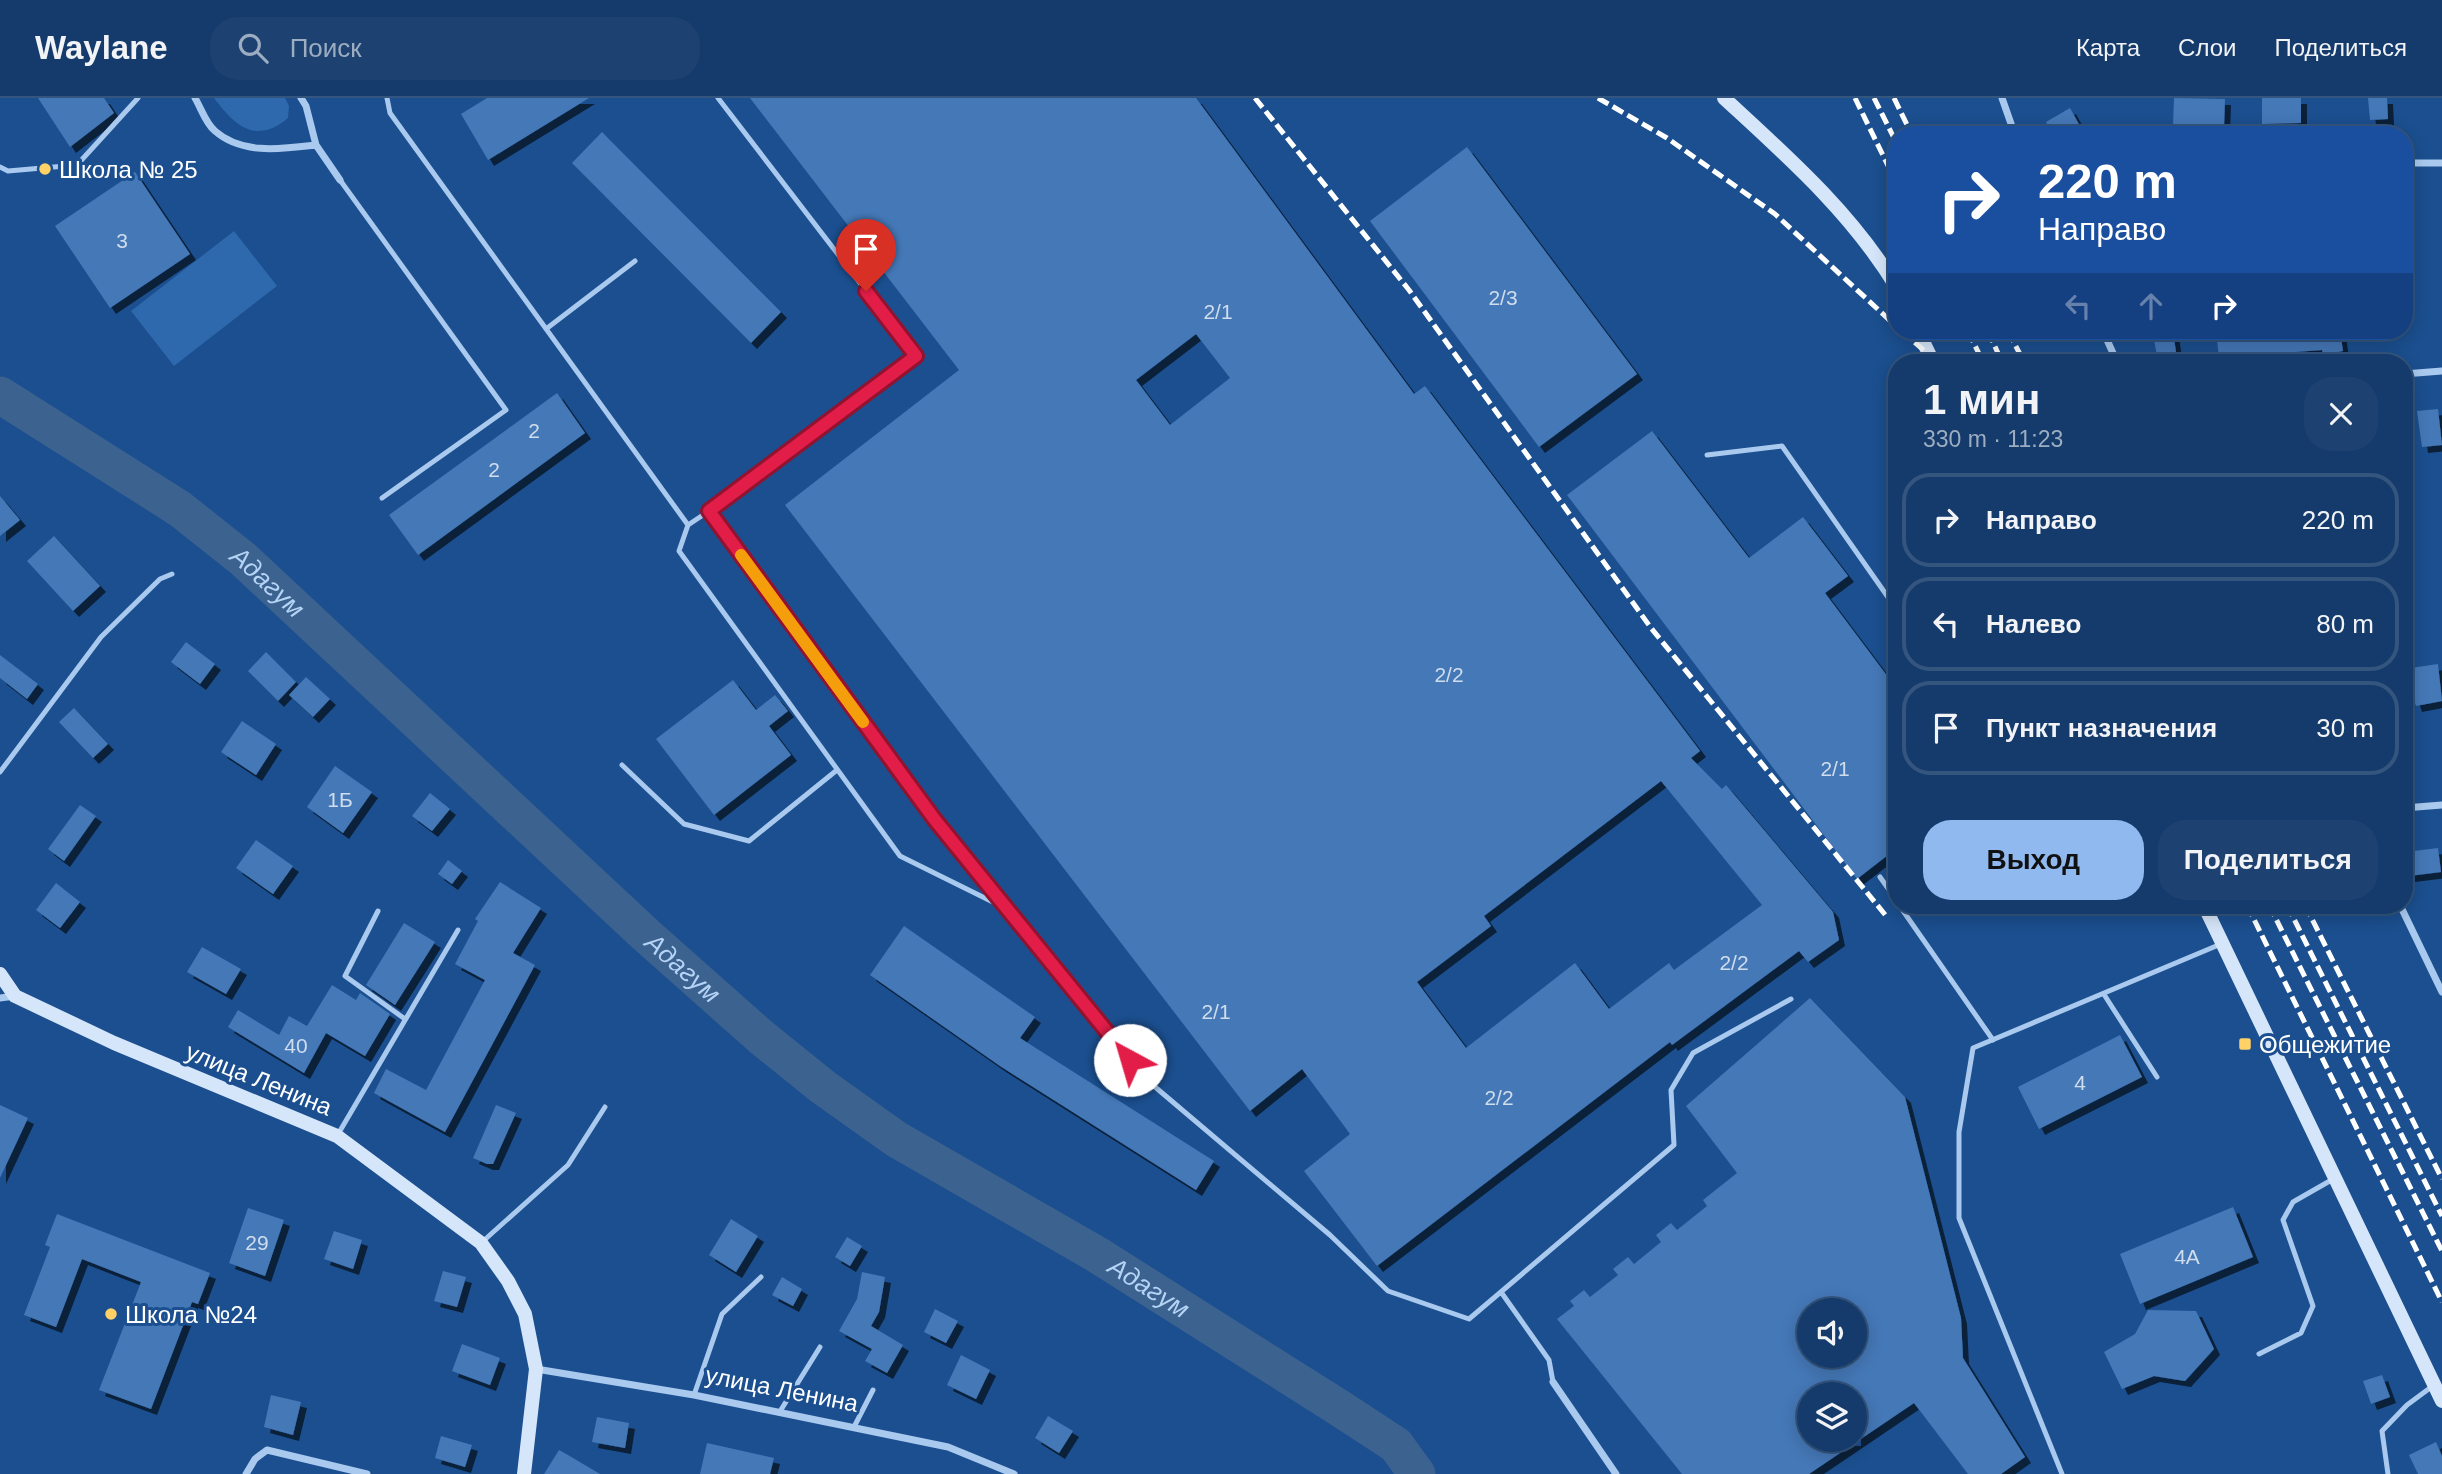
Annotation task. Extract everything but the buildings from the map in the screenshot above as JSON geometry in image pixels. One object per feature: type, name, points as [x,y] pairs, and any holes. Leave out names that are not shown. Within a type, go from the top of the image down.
[{"type":"main road","points":[[1724,98],[1822,190],[1856,228],[1888,275]]},
{"type":"main road","points":[[2209,914],[2442,1401]]},
{"type":"main road","points":[[0,974],[15,996]]},
{"type":"main road","name":"улица Ленина","points":[[15,996],[114,1043],[337,1136],[481,1243],[508,1281],[525,1314],[536,1370],[525,1473]]},
{"type":"street","points":[[195,98],[213,130],[239,146],[285,148],[316,145]]},
{"type":"street","points":[[301,98],[306,106],[316,145],[340,180]]},
{"type":"street","points":[[2002,98],[2012,126]]},
{"type":"street","points":[[2413,163],[2442,163]]},
{"type":"street","points":[[2413,373],[2442,371]]},
{"type":"street","points":[[2413,807],[2442,805]]},
{"type":"street","points":[[2404,914],[2442,992]]},
{"type":"street","points":[[0,998],[15,996]]},
{"type":"street","name":"улица Ленина","points":[[536,1370],[694,1395],[854,1427],[969,1453],[1014,1474]]},
{"type":"street","points":[[1553,1382],[1616,1474]]},
{"type":"street","points":[[246,1474],[255,1459],[267,1450],[367,1474]]},
{"type":"lane","points":[[0,167],[8,171],[78,165],[138,98]]},
{"type":"lane","points":[[387,98],[390,113],[688,525]]},
{"type":"lane","points":[[718,98],[916,356],[688,525],[679,551],[900,856],[1008,910]]},
{"type":"lane","points":[[340,180],[506,410],[382,498]]},
{"type":"lane","points":[[546,329],[635,261]]},
{"type":"lane","points":[[1707,455],[1782,446],[1888,597]]},
{"type":"lane","points":[[709,511],[935,820],[1148,1082],[1330,1235],[1388,1291],[1469,1319],[1674,1146],[1671,1090],[1693,1053],[1791,999]]},
{"type":"lane","points":[[0,772],[101,636],[160,579],[172,574]]},
{"type":"lane","points":[[622,765],[684,824],[749,841],[837,770]]},
{"type":"lane","points":[[1880,877],[1888,888]]},
{"type":"lane","points":[[378,911],[345,976],[405,1019]]},
{"type":"lane","points":[[1906,914],[1993,1040]]},
{"type":"lane","points":[[337,1136],[457,930]]},
{"type":"lane","points":[[2062,1474],[1959,1218],[1959,1132],[1973,1048],[2105,996],[2224,943]]},
{"type":"lane","points":[[2105,996],[2157,1077]]},
{"type":"lane","points":[[481,1243],[568,1165],[605,1107]]},
{"type":"lane","points":[[2259,1354],[2301,1333],[2313,1306],[2283,1220],[2293,1202],[2334,1178]]},
{"type":"lane","points":[[694,1395],[722,1314],[761,1278]]},
{"type":"lane","points":[[1501,1292],[1549,1360],[1553,1382]]},
{"type":"lane","points":[[779,1413],[820,1347]]},
{"type":"lane","points":[[2388,1474],[2382,1431],[2407,1405],[2434,1385]]},
{"type":"lane","points":[[854,1427],[873,1390]]},
{"type":"shaded area","points":[[214,98],[285,98],[289,106],[288,118],[266,130],[247,129],[230,117]]},
{"type":"shaded area","points":[[234,231],[277,286],[174,366],[131,311]]},
{"type":"waterway","name":"Адагум","points":[[0,395],[180,509],[243,559],[646,935],[761,1037],[823,1087],[896,1139],[1096,1254],[1341,1409],[1396,1445],[1417,1474]]},
{"type":"railway","points":[[1255,98],[1409,290],[1651,628],[1887,917]]},
{"type":"railway","points":[[1598,98],[1667,138],[1775,214],[1888,319]]},
{"type":"railway","points":[[1855,98],[1888,166]]},
{"type":"railway","points":[[1874,98],[1888,126]]},
{"type":"railway","points":[[1894,98],[1908,126]]},
{"type":"railway","points":[[1912,340],[1928,354]]},
{"type":"railway","points":[[1972,340],[1979,354]]},
{"type":"railway","points":[[1992,340],[1998,354]]},
{"type":"railway","points":[[2013,340],[2020,354]]},
{"type":"railway","points":[[2251,914],[2442,1302]]},
{"type":"railway","points":[[2274,914],[2442,1251]]},
{"type":"railway","points":[[2291,914],[2442,1216]]},
{"type":"railway","points":[[2310,914],[2442,1179]]},
{"type":"slow traffic","points":[[741,555],[863,722]]},
{"type":"place","name":"Школа № 25","points":[[45,169]]},
{"type":"place","name":"Общежитие","points":[[2245,1044]]},
{"type":"place","name":"Школа №24","points":[[111,1314]]},
{"type":"route","points":[[866,291],[916,356],[709,511],[935,820],[1130,1060]]}]
